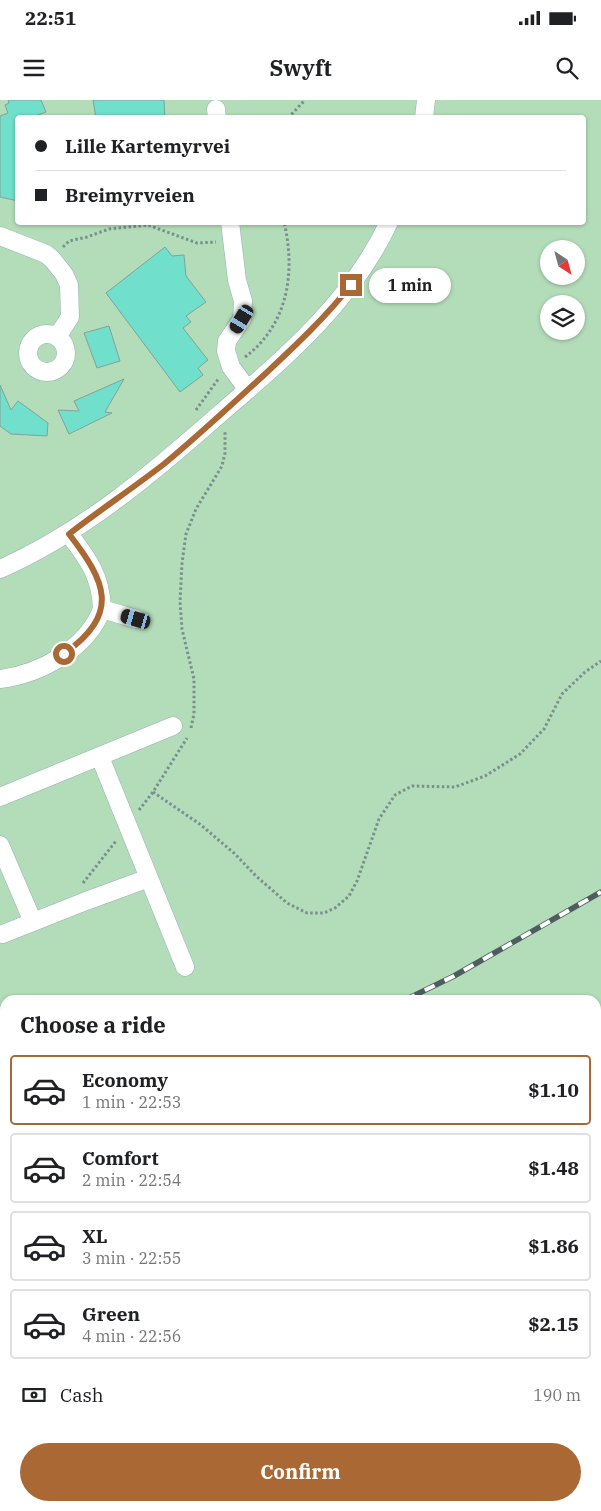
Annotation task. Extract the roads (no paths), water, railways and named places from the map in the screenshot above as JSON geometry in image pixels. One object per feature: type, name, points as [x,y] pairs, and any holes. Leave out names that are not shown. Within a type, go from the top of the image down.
[{"type":"street","points":[[424,115],[426,100]]},
{"type":"street","points":[[230,225],[237,280],[243,301],[242,319],[227,341],[226,350],[231,367],[248,390]]},
{"type":"street","points":[[0,569],[69,534],[114,502],[165,463],[248,390],[306,336],[336,303],[365,266],[388,225]]},
{"type":"street","points":[[0,236],[34,248],[52,259],[64,274],[68,285],[70,317],[57,336]]},
{"type":"street","points":[[0,679],[38,669],[64,654],[86,636],[96,623],[102,609],[99,583],[85,555],[69,534]]},
{"type":"street","points":[[102,609],[136,619]]},
{"type":"street","points":[[0,797],[173,726]]},
{"type":"street","points":[[100,757],[186,967]]},
{"type":"street","points":[[0,845],[33,922]]},
{"type":"street","points":[[3,934],[149,878]]},
{"type":"railway","points":[[415,995],[454,976],[601,892]]}]
